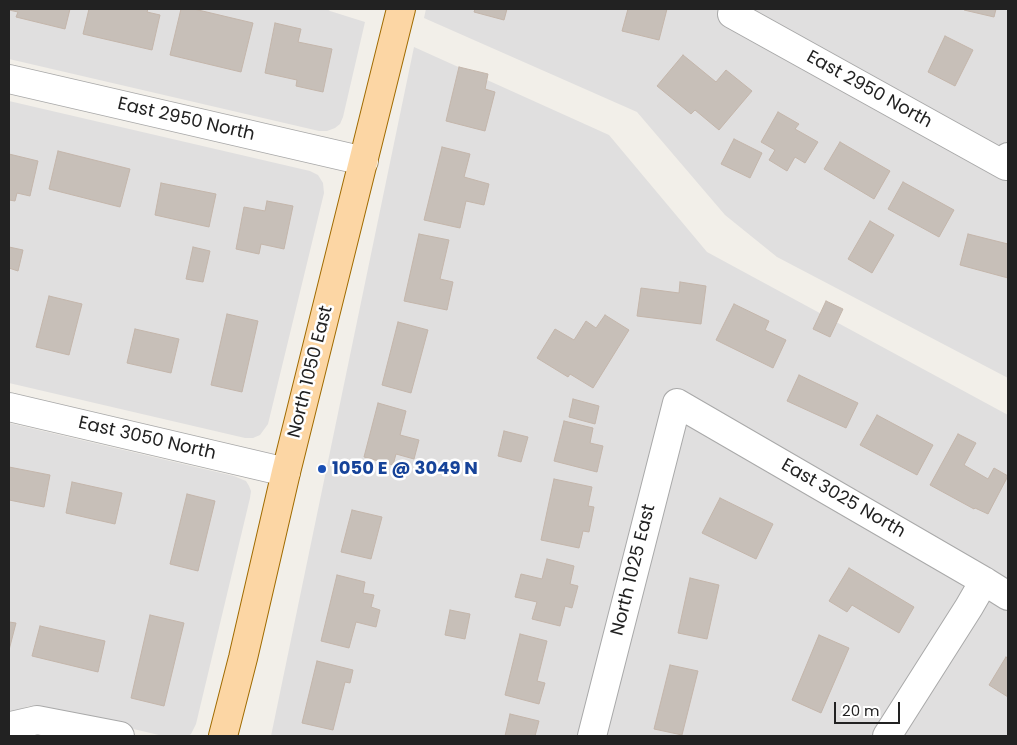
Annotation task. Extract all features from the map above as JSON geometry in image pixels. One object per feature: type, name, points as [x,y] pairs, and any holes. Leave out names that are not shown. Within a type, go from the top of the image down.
[{"type":"main road","name":"North 1050 East","points":[[223,736],[286,472],[401,9]]},
{"type":"street","name":"East 2950 North","points":[[733,11],[1007,162]]},
{"type":"street","name":"East 2950 North","points":[[9,80],[364,161]]},
{"type":"street","name":"East 3025 North","points":[[677,403],[1008,596]]},
{"type":"street","name":"North 1025 East","points":[[592,736],[677,403]]},
{"type":"street","name":"East 3050 North","points":[[9,406],[286,472]]},
{"type":"street","points":[[888,736],[984,581]]},
{"type":"street","points":[[9,728],[37,720],[120,736]]},
{"type":"shaded area","points":[[9,9],[327,9],[365,22],[343,117],[340,124],[335,128],[319,131],[9,59]]},
{"type":"shaded area","points":[[426,9],[1008,9],[1008,378],[777,257],[725,215],[637,112],[424,18]]},
{"type":"shaded area","points":[[414,47],[609,135],[707,252],[1008,415],[1008,736],[271,736]]},
{"type":"shaded area","points":[[9,101],[310,171],[318,175],[323,183],[324,193],[268,424],[260,435],[253,438],[245,438],[9,383]]},
{"type":"shaded area","points":[[9,423],[234,476],[246,481],[249,486],[251,491],[250,498],[196,724],[188,736],[163,736],[41,707],[29,706],[9,713]]},
{"type":"building","points":[[9,9],[70,9],[65,29],[16,17],[18,12]]},
{"type":"building","points":[[89,9],[148,9],[147,12],[160,15],[152,50],[83,34]]},
{"type":"building","points":[[181,9],[194,9],[253,23],[241,72],[170,55]]},
{"type":"building","points":[[475,9],[507,9],[504,20],[474,12]]},
{"type":"building","points":[[628,9],[667,9],[659,40],[622,31]]},
{"type":"building","points":[[964,9],[996,9],[994,17]]},
{"type":"building","points":[[275,23],[301,29],[298,42],[332,49],[323,92],[296,86],[297,80],[265,73]]},
{"type":"building","points":[[945,36],[973,50],[955,86],[928,72]]},
{"type":"building","points":[[683,55],[716,82],[726,70],[752,91],[719,130],[695,110],[691,114],[657,86]]},
{"type":"building","points":[[459,67],[488,74],[485,89],[495,92],[485,131],[446,121]]},
{"type":"building","points":[[778,112],[799,124],[795,129],[818,142],[805,163],[795,157],[787,171],[769,160],[775,150],[761,142]]},
{"type":"building","points":[[734,139],[762,153],[750,178],[721,164]]},
{"type":"building","points":[[840,142],[890,171],[874,199],[824,169]]},
{"type":"building","points":[[442,147],[470,154],[464,177],[489,184],[484,205],[466,201],[460,228],[424,220]]},
{"type":"building","points":[[58,151],[130,169],[120,207],[49,189]]},
{"type":"building","points":[[9,154],[38,161],[30,196],[17,193],[15,201],[9,200]]},
{"type":"building","points":[[903,182],[954,210],[939,237],[888,209]]},
{"type":"building","points":[[161,183],[216,194],[209,227],[155,215]]},
{"type":"building","points":[[267,201],[293,206],[284,249],[261,244],[259,254],[236,249],[244,207],[265,211]]},
{"type":"building","points":[[870,221],[894,235],[872,273],[848,259]]},
{"type":"building","points":[[419,234],[449,240],[440,279],[453,282],[447,310],[404,301]]},
{"type":"building","points":[[968,234],[1008,244],[1008,278],[960,265]]},
{"type":"building","points":[[9,247],[23,250],[18,271],[9,268]]},
{"type":"building","points":[[193,247],[210,251],[203,282],[186,279]]},
{"type":"building","points":[[680,282],[706,286],[701,324],[637,316],[641,288],[679,293]]},
{"type":"building","points":[[49,296],[82,304],[69,355],[36,347]]},
{"type":"building","points":[[826,301],[843,309],[830,337],[813,329]]},
{"type":"building","points":[[734,304],[769,321],[765,330],[786,340],[773,368],[716,340]]},
{"type":"building","points":[[227,314],[258,321],[242,392],[211,385]]},
{"type":"building","points":[[605,315],[629,330],[593,388],[570,374],[568,377],[537,358],[555,329],[574,340],[586,321],[596,328]]},
{"type":"building","points":[[398,322],[428,330],[411,393],[382,385]]},
{"type":"building","points":[[135,329],[179,339],[171,373],[127,363]]},
{"type":"building","points":[[799,375],[858,403],[846,428],[787,401]]},
{"type":"building","points":[[573,399],[599,406],[595,424],[569,417]]},
{"type":"building","points":[[378,403],[406,411],[400,435],[419,440],[414,459],[396,454],[393,465],[364,457]]},
{"type":"building","points":[[877,415],[933,445],[917,475],[860,445]]},
{"type":"building","points":[[564,421],[593,428],[590,443],[603,446],[597,472],[554,461]]},
{"type":"building","points":[[504,431],[528,437],[521,462],[498,456]]},
{"type":"building","points":[[958,434],[976,443],[964,465],[988,479],[994,468],[1008,476],[988,514],[974,509],[930,485]]},
{"type":"building","points":[[9,467],[50,475],[44,507],[9,500]]},
{"type":"building","points":[[554,479],[592,487],[588,506],[594,507],[589,532],[583,531],[579,548],[541,540]]},
{"type":"building","points":[[72,482],[122,493],[115,524],[66,513]]},
{"type":"building","points":[[187,494],[215,501],[198,571],[170,564]]},
{"type":"building","points":[[720,498],[773,524],[756,559],[702,533]]},
{"type":"building","points":[[352,510],[382,517],[371,559],[341,552]]},
{"type":"building","points":[[547,559],[574,566],[570,584],[578,586],[572,608],[565,606],[560,626],[532,619],[537,602],[515,597],[521,574],[542,579]]},
{"type":"building","points":[[849,568],[914,607],[899,633],[852,605],[847,612],[829,601]]},
{"type":"building","points":[[337,575],[365,582],[363,593],[374,595],[371,607],[380,610],[376,627],[356,622],[349,648],[321,641]]},
{"type":"building","points":[[690,578],[719,585],[707,639],[678,633]]},
{"type":"building","points":[[450,610],[470,614],[465,639],[445,635]]},
{"type":"building","points":[[150,615],[184,623],[164,706],[131,698]]},
{"type":"building","points":[[9,622],[16,623],[9,650]]},
{"type":"building","points":[[40,626],[105,641],[98,672],[32,656]]},
{"type":"building","points":[[520,634],[547,641],[537,681],[545,683],[539,704],[505,695]]},
{"type":"building","points":[[819,635],[849,648],[821,713],[792,700]]},
{"type":"building","points":[[1006,657],[1008,659],[1008,697],[989,685]]},
{"type":"building","points":[[317,661],[353,670],[350,683],[345,682],[333,730],[302,723]]},
{"type":"building","points":[[670,665],[698,671],[682,735],[654,729]]},
{"type":"building","points":[[510,714],[539,721],[535,736],[505,736]]},
{"type":"place","name":"1050 E @ 3049 N","points":[[322,469]]}]
